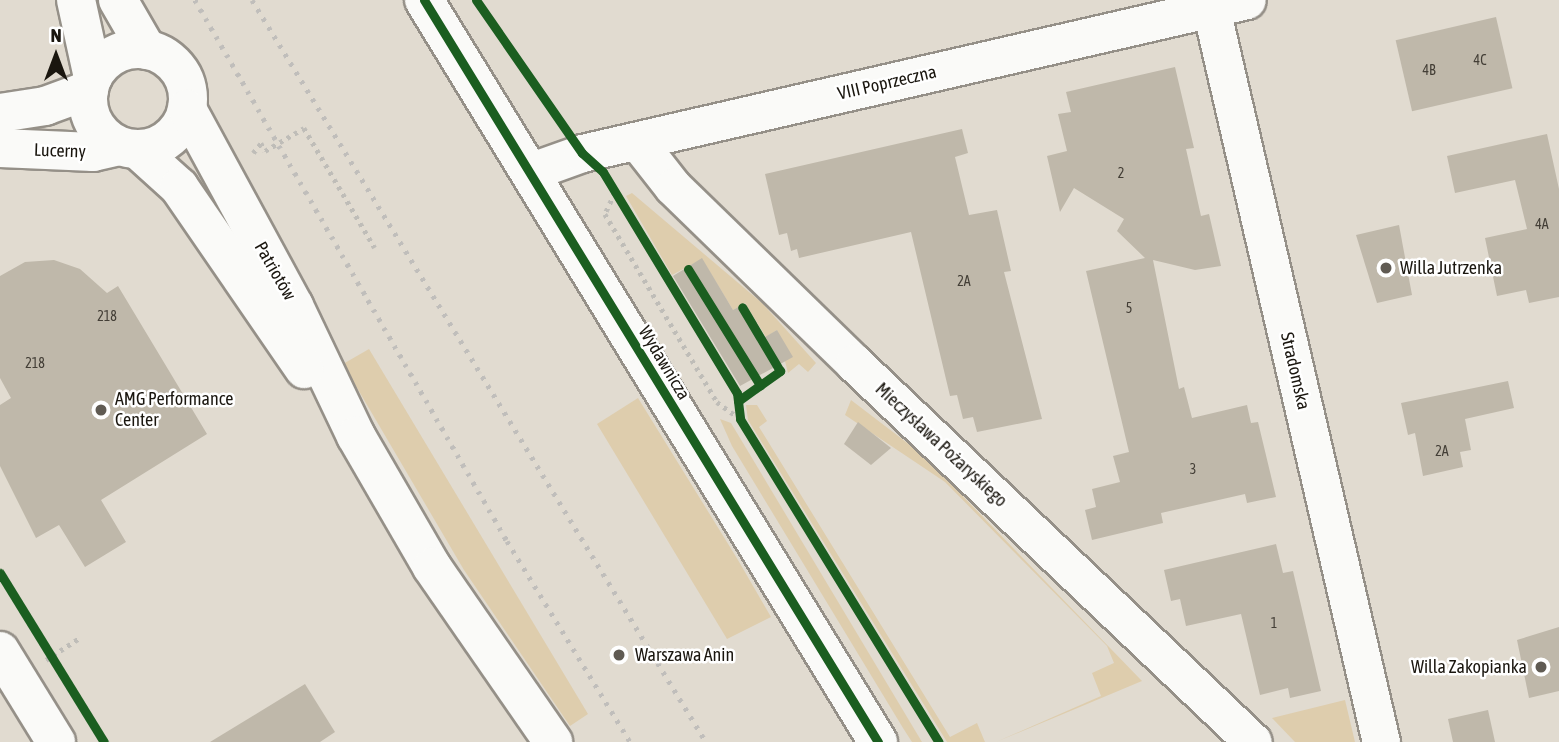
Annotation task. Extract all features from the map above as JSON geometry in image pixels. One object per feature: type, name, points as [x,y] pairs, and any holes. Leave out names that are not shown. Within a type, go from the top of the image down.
[{"type":"main road","points":[[0,113],[45,106],[91,84],[115,54],[146,50],[165,57],[179,71],[187,89],[187,109],[177,131],[159,144],[128,148],[102,134],[91,117],[91,84],[76,0]]},
{"type":"main road","points":[[118,0],[146,50]]},
{"type":"main road","name":"Wydawnicza","points":[[424,0],[878,742]]},
{"type":"main road","name":"Patriotów","points":[[187,109],[294,306],[356,436],[432,567],[553,742]]},
{"type":"main road","name":"Lucerny","points":[[0,148],[93,152],[128,148]]},
{"type":"main road","name":"Patriotów","points":[[128,148],[179,187],[297,360],[356,436]]},
{"type":"main road","points":[[0,651],[56,742]]},
{"type":"street","name":"VIII Poprzeczna","points":[[529,172],[582,153],[1210,4],[1247,0]]},
{"type":"street","name":"Stradomska","points":[[1210,4],[1381,742]]},
{"type":"street","name":"Mieczysława Pożaryskiego","points":[[638,141],[673,187],[844,354],[1253,742]]},
{"type":"path","points":[[265,151],[304,128],[375,248]]},
{"type":"path","points":[[615,193],[622,205]]},
{"type":"path","points":[[615,193],[605,215],[717,402],[740,419]]},
{"type":"path","points":[[738,401],[740,419]]},
{"type":"path","points":[[42,662],[81,637]]},
{"type":"path","points":[[45,646],[58,668]]},
{"type":"shaded area","points":[[632,193],[762,303],[816,363],[808,372],[799,364],[788,373],[777,330],[766,337],[745,303],[733,310],[702,259],[672,275],[626,196]]},
{"type":"shaded area","points":[[369,349],[588,714],[570,726],[464,570],[343,364]]},
{"type":"shaded area","points":[[638,398],[771,617],[727,639],[597,424]]},
{"type":"shaded area","points":[[851,400],[923,455],[1142,681],[996,742],[1101,696],[1092,673],[1114,663],[1107,646],[945,482],[845,415]]},
{"type":"shaded area","points":[[746,405],[757,405],[767,421],[759,427],[950,737],[977,723],[985,742],[947,742],[748,420]]},
{"type":"shaded area","points":[[720,419],[731,423],[922,742],[912,742],[903,728],[732,446]]},
{"type":"shaded area","points":[[1345,700],[1355,742],[1295,742],[1272,718]]},
{"type":"building","points":[[1496,17],[1512,88],[1412,111],[1396,40]]},
{"type":"building","points":[[1175,67],[1194,148],[1186,149],[1201,216],[1209,214],[1221,266],[1195,270],[1153,260],[1179,389],[1184,387],[1192,418],[1247,405],[1251,423],[1258,422],[1276,497],[1247,503],[1245,494],[1161,513],[1163,523],[1092,540],[1085,510],[1096,507],[1092,489],[1120,482],[1113,456],[1129,452],[1086,271],[1145,258],[1117,231],[1124,219],[1074,188],[1060,212],[1047,156],[1067,151],[1058,114],[1071,112],[1066,92]]},
{"type":"building","points":[[962,129],[968,153],[955,157],[969,215],[997,210],[1011,271],[1004,272],[1042,419],[977,432],[973,417],[963,419],[957,395],[950,396],[911,232],[799,258],[797,249],[791,251],[787,233],[779,235],[765,174]]},
{"type":"building","points":[[1547,134],[1559,189],[1559,297],[1529,303],[1526,290],[1497,296],[1485,238],[1527,229],[1515,180],[1455,193],[1447,156]]},
{"type":"building","name":"Willa Jutrzenka","points":[[1399,225],[1412,295],[1377,303],[1356,235]]},
{"type":"building","points":[[702,258],[733,310],[740,306],[760,340],[777,330],[793,357],[740,386],[673,276]]},
{"type":"building","points":[[54,260],[80,269],[107,293],[118,286],[207,434],[101,500],[126,542],[85,567],[59,525],[36,538],[0,466],[0,405],[11,398],[0,378],[0,276],[25,262]]},
{"type":"building","points":[[1508,381],[1514,408],[1465,419],[1471,450],[1460,452],[1463,467],[1423,476],[1415,433],[1408,435],[1401,403]]},
{"type":"building","points":[[858,422],[891,448],[871,465],[844,444]]},
{"type":"building","points":[[1276,544],[1283,573],[1293,571],[1321,691],[1290,698],[1288,688],[1260,695],[1241,614],[1186,626],[1180,599],[1171,601],[1164,570]]},
{"type":"building","name":"Willa Zakopianka","points":[[1559,627],[1559,691],[1529,698],[1517,640]]},
{"type":"building","points":[[305,684],[335,732],[320,742],[210,742]]},
{"type":"building","points":[[1488,710],[1495,742],[1453,742],[1448,719]]},
{"type":"railway","points":[[195,0],[507,541],[630,742]]},
{"type":"railway","points":[[252,0],[706,742]]},
{"type":"cycle path","points":[[424,0],[878,742]]},
{"type":"cycle path","points":[[476,0],[582,153],[603,172],[737,393],[740,419],[939,742]]},
{"type":"cycle path","points":[[688,269],[760,385]]},
{"type":"cycle path","points":[[738,401],[780,371],[742,307]]},
{"type":"cycle path","points":[[0,573],[104,742]]},
{"type":"place","name":"Willa Jutrzenka","points":[[1386,268]]},
{"type":"place","name":"AMG Performance Center","points":[[101,410]]},
{"type":"place","name":"Warszawa Anin","points":[[619,655]]},
{"type":"place","name":"Willa Zakopianka","points":[[1541,667]]}]
